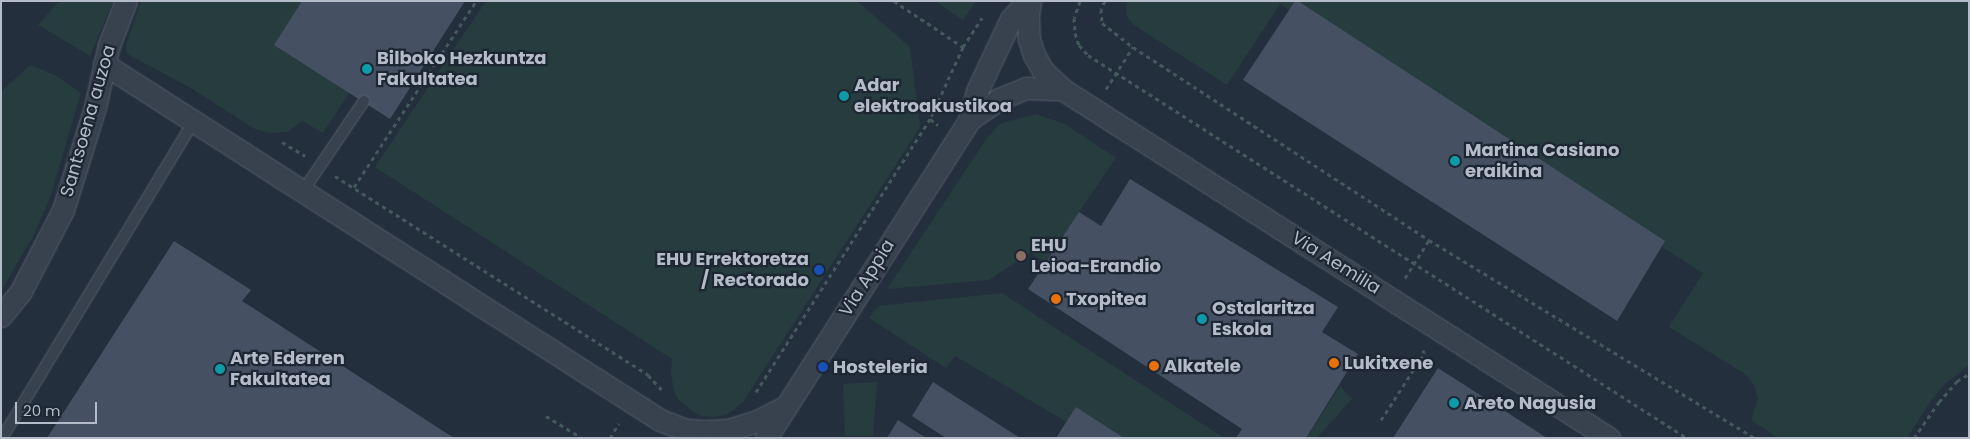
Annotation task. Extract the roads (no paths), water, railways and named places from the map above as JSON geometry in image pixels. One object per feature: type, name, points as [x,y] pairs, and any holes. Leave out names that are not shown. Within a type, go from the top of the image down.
[{"type":"street","name":"Santsoena auzoa","points":[[1,316],[22,291],[63,210],[95,107],[104,64],[126,1]]},
{"type":"street","points":[[963,128],[978,90],[1011,19],[1029,1]]},
{"type":"street","name":"Via Aemilia","points":[[1029,1],[1029,39],[1034,55],[1044,72],[1062,89],[1609,438]]},
{"type":"street","points":[[104,64],[660,420],[679,438]]},
{"type":"street","points":[[963,128],[999,99],[1026,88],[1062,89]]},
{"type":"street","name":"Via Appia","points":[[766,438],[963,128]]},
{"type":"street","points":[[660,420],[686,430],[708,432],[728,430],[757,422],[786,406]]},
{"type":"lane","points":[[303,191],[364,102]]},
{"type":"lane","points":[[2,438],[194,121]]},
{"type":"place","name":"Bilboko Hezkuntza Fakultatea","points":[[367,69]]},
{"type":"place","name":"Adar elektroakustikoa","points":[[844,96]]},
{"type":"place","name":"Martina Casiano eraikina","points":[[1455,161]]},
{"type":"place","name":"EHU Leioa-Erandio","points":[[1021,256]]},
{"type":"place","name":"EHU Errektoretza / Rectorado","points":[[819,270]]},
{"type":"place","name":"Txopitea","points":[[1056,299]]},
{"type":"place","name":"Ostalaritza Eskola","points":[[1202,319]]},
{"type":"place","name":"Lukitxene","points":[[1334,363]]},
{"type":"place","name":"Alkatele","points":[[1154,366]]},
{"type":"place","name":"Hosteleria","points":[[823,367]]},
{"type":"place","name":"Arte Ederren Fakultatea","points":[[220,369]]},
{"type":"place","name":"Areto Nagusia","points":[[1454,403]]}]
